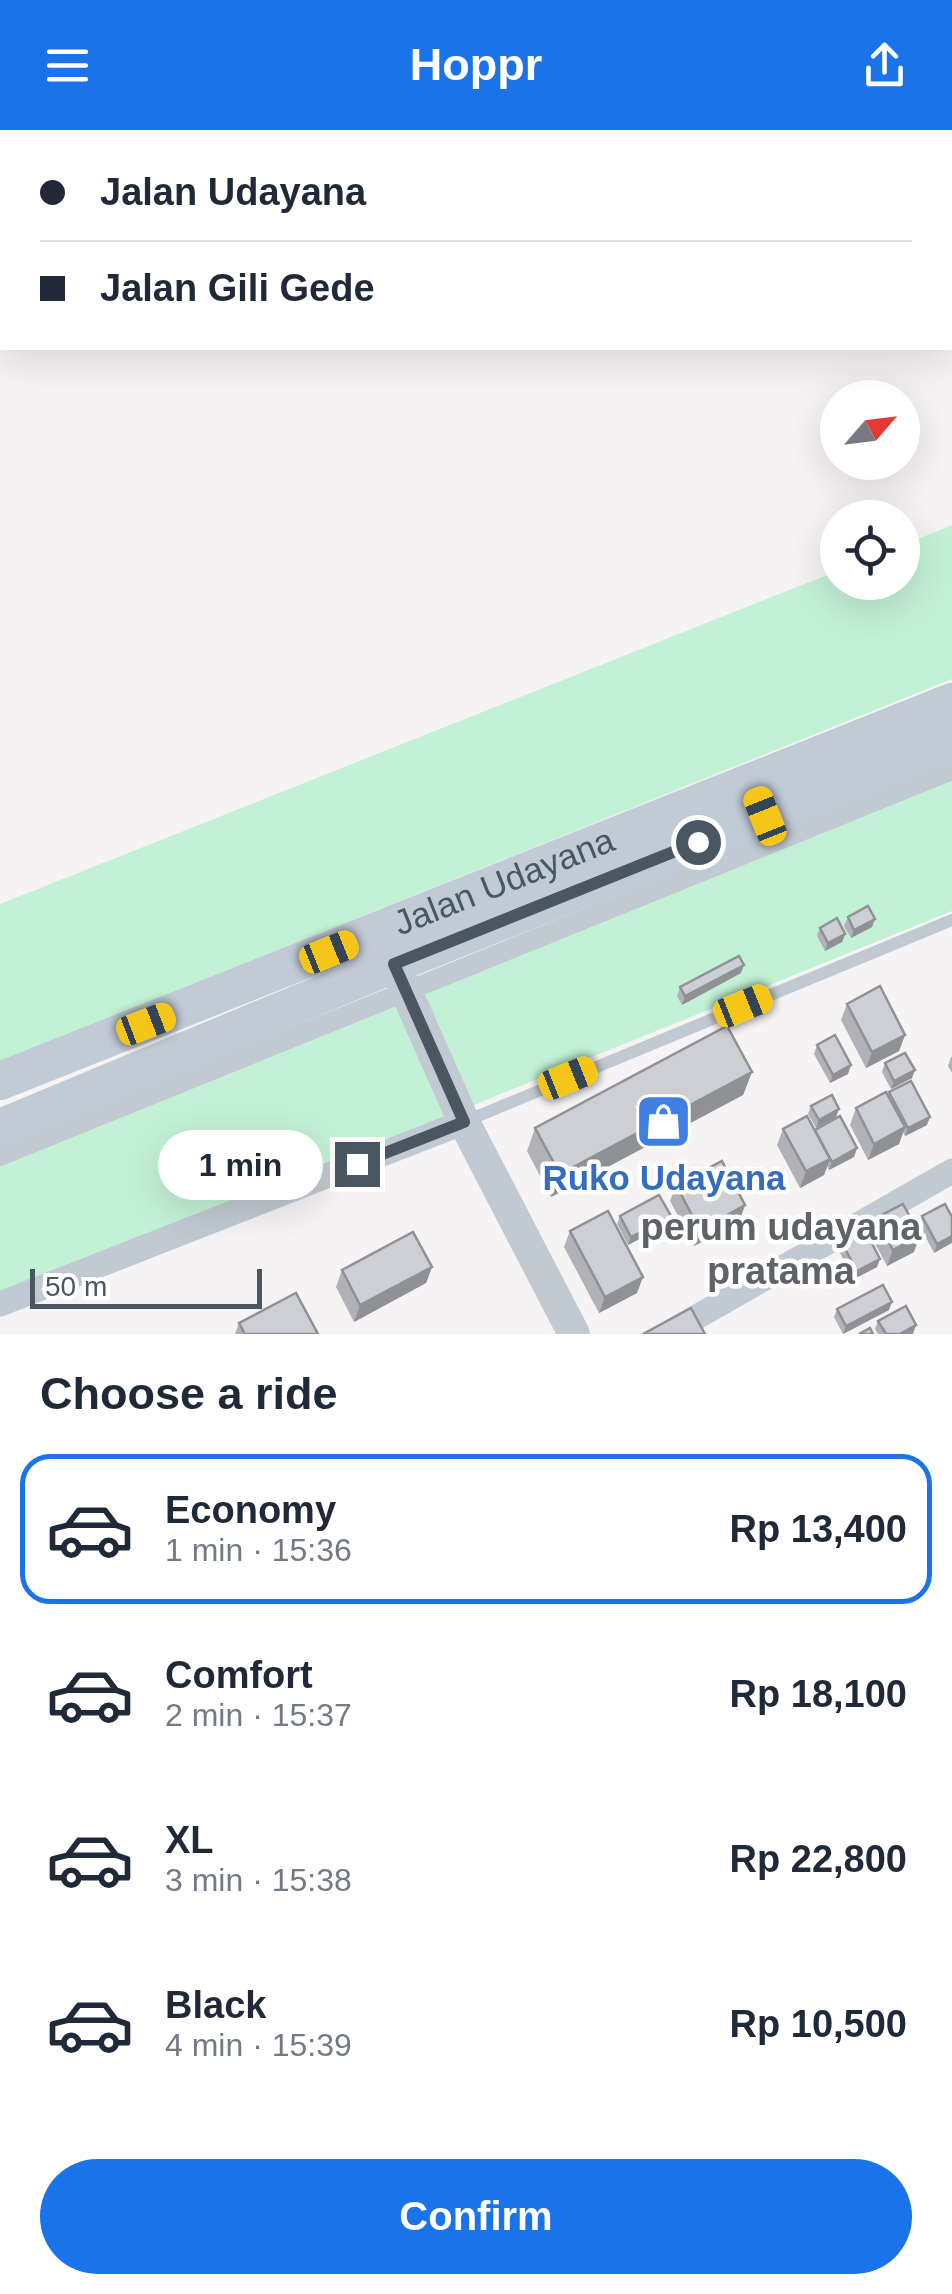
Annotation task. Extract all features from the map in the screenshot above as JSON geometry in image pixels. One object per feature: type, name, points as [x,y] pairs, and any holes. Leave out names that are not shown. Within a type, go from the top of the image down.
[{"type":"main road","name":"Jalan Udayana","points":[[0,1128],[400,977],[952,702]]},
{"type":"main road","name":"Jalan Udayana","points":[[0,1081],[758,799],[952,741]]},
{"type":"street","points":[[0,1156],[400,977],[952,770]]},
{"type":"street","points":[[400,977],[464,1122],[574,1334]]},
{"type":"street","points":[[0,1304],[464,1122]]},
{"type":"street","points":[[667,1334],[952,1171]]},
{"type":"lane","points":[[464,1122],[952,920]]},
{"type":"green space","points":[[952,525],[952,679],[0,1062],[0,904],[820,578],[820,600],[920,600],[920,538]]},
{"type":"green space","points":[[952,776],[952,911],[0,1297],[0,1162]]},
{"type":"building","points":[[868,906],[875,919],[854,930],[848,917]]},
{"type":"building","points":[[837,918],[845,934],[828,943],[820,928]]},
{"type":"building","points":[[739,956],[744,965],[685,996],[680,987]]},
{"type":"building","points":[[880,986],[905,1035],[872,1052],[847,1004]]},
{"type":"building","points":[[727,1026],[752,1072],[560,1174],[535,1128]]},
{"type":"building","points":[[835,1035],[851,1065],[833,1075],[817,1045]]},
{"type":"building","points":[[905,1053],[915,1070],[894,1081],[885,1063]]},
{"type":"building","points":[[911,1081],[930,1117],[908,1128],[889,1092]]},
{"type":"building","points":[[886,1092],[905,1127],[874,1144],[856,1108]]},
{"type":"building","points":[[832,1095],[839,1109],[819,1120],[811,1106]]},
{"type":"building","points":[[807,1116],[830,1159],[806,1171],[783,1129]]},
{"type":"building","points":[[840,1116],[857,1148],[832,1162],[815,1130]]},
{"type":"building","points":[[722,1161],[745,1205],[700,1230],[676,1185]]},
{"type":"building","points":[[659,1195],[671,1216],[631,1237],[620,1216]]},
{"type":"building","points":[[903,1204],[920,1235],[893,1250],[876,1218]]},
{"type":"building","points":[[945,1204],[952,1217],[952,1236],[937,1244],[922,1216]]},
{"type":"building","points":[[608,1211],[643,1277],[605,1297],[570,1231]]},
{"type":"building","points":[[865,1230],[880,1259],[857,1271],[842,1243]]},
{"type":"building","points":[[413,1232],[432,1267],[360,1305],[342,1270]]},
{"type":"building","points":[[883,1285],[892,1302],[846,1326],[837,1309]]},
{"type":"building","points":[[296,1293],[318,1334],[245,1334],[239,1323]]},
{"type":"building","points":[[906,1306],[916,1325],[900,1334],[886,1334],[878,1321]]},
{"type":"building","points":[[691,1308],[705,1334],[643,1334]]},
{"type":"place","name":"Ruko Udayana","points":[[664,1121]]},
{"type":"district","name":"perum udayana pratama","points":[[781,1249]]},
{"type":"route","points":[[357,1164],[464,1122],[394,964],[698,842]]}]
